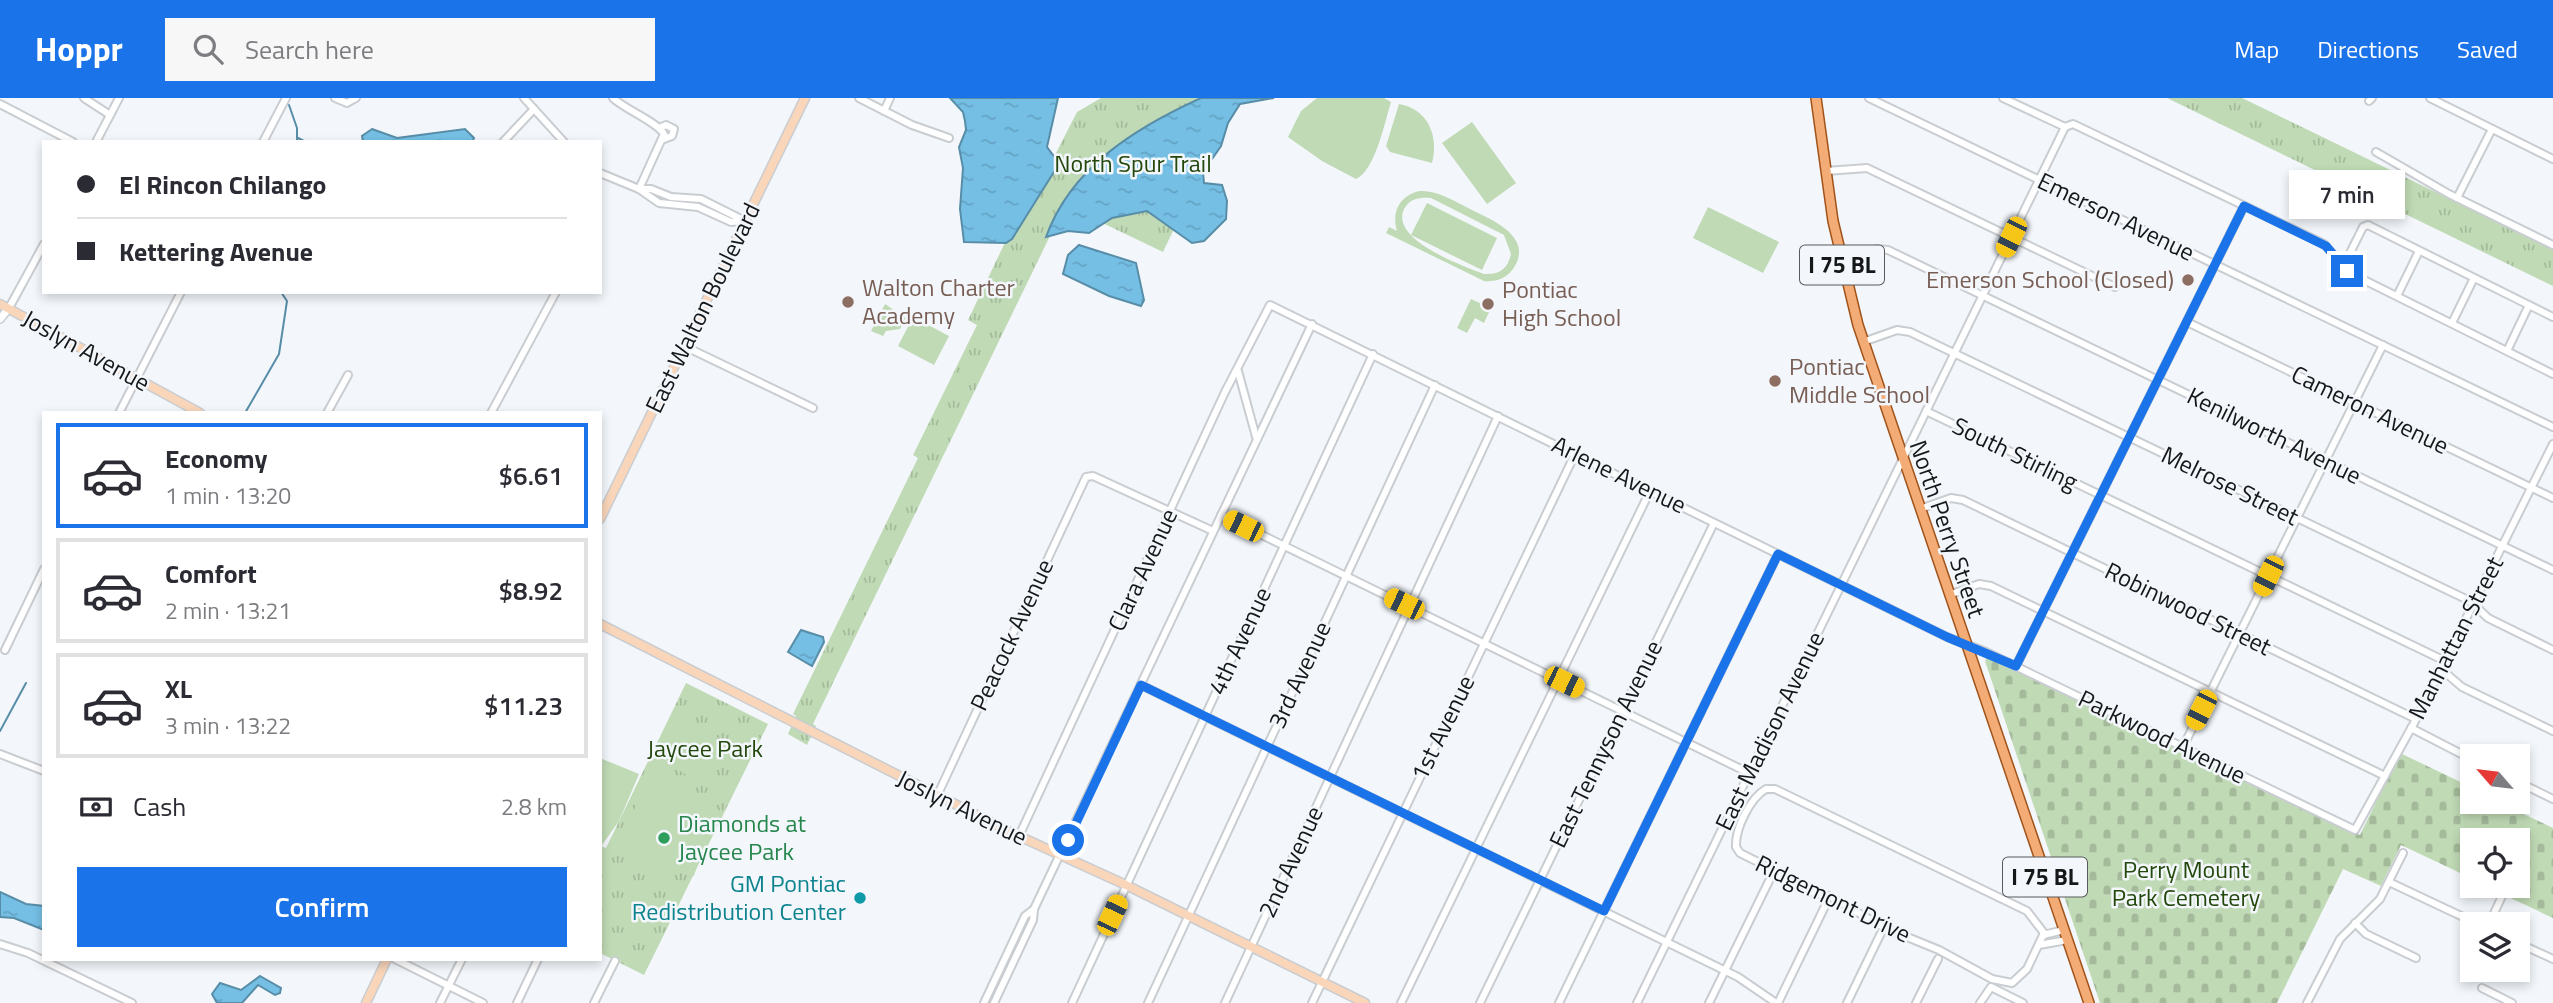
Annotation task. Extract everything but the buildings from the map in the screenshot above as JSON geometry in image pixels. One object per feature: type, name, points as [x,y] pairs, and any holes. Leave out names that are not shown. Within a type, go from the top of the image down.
[{"type":"main road","name":"East Walton Boulevard","points":[[602,515],[805,98]]},
{"type":"main road","name":"North Perry Street","points":[[1816,98],[1840,257],[1863,342],[2089,1003]]},
{"type":"main road","name":"Joslyn Avenue","points":[[0,303],[196,411]]},
{"type":"main road","name":"Joslyn Avenue","points":[[602,625],[937,796],[1189,915],[1365,1003]]},
{"type":"main road","points":[[366,1003],[386,961]]},
{"type":"street","points":[[84,98],[110,115]]},
{"type":"street","points":[[97,140],[119,98]]},
{"type":"street","points":[[264,140],[286,98]]},
{"type":"street","points":[[335,98],[343,103],[356,98]]},
{"type":"street","points":[[524,98],[563,140]]},
{"type":"street","points":[[613,98],[630,113],[659,128],[663,139],[639,189]]},
{"type":"street","points":[[859,98],[949,138]]},
{"type":"street","points":[[884,111],[890,98]]},
{"type":"street","name":"Emerson Avenue","points":[[1869,98],[2553,427]]},
{"type":"street","points":[[2003,98],[2064,127],[2073,124],[2326,246],[2340,264],[2397,296],[2553,374]]},
{"type":"street","points":[[2430,98],[2553,159]]},
{"type":"street","points":[[0,104],[69,140]]},
{"type":"street","points":[[505,140],[534,109]]},
{"type":"street","points":[[659,128],[666,125],[674,129],[672,136],[663,139]]},
{"type":"street","name":"East Madison Avenue","points":[[1637,1003],[2064,127]]},
{"type":"street","points":[[2457,198],[2492,129]]},
{"type":"street","points":[[2376,152],[2457,198],[2553,244]]},
{"type":"street","points":[[1826,171],[1867,168],[2115,287]]},
{"type":"street","points":[[602,174],[639,189],[662,204],[707,210],[731,222],[745,221]]},
{"type":"street","points":[[639,189],[711,202],[745,221]]},
{"type":"street","points":[[707,210],[711,202]]},
{"type":"street","points":[[2016,666],[2244,206]]},
{"type":"street","points":[[2340,264],[2366,225],[2553,317]]},
{"type":"street","points":[[0,319],[9,308],[42,248]]},
{"type":"street","name":"Kenilworth Avenue","points":[[1840,257],[1885,249],[2553,570]]},
{"type":"street","points":[[2397,296],[2419,251]]},
{"type":"street","points":[[2452,323],[2474,278]]},
{"type":"street","points":[[120,411],[180,294]]},
{"type":"street","points":[[492,411],[555,294]]},
{"type":"street","name":"Arlene Avenue","points":[[1270,305],[1967,647]]},
{"type":"street","name":"Clara Avenue","points":[[1019,836],[1226,392],[1270,305]]},
{"type":"street","points":[[2507,351],[2529,305]]},
{"type":"street","name":"Cameron Avenue","points":[[2187,322],[2553,498]]},
{"type":"street","points":[[993,1003],[1033,920],[1034,909],[1312,324]]},
{"type":"street","name":"Melrose Street","points":[[1863,342],[1904,330],[2297,518],[2473,605],[2488,618],[2553,650]]},
{"type":"street","points":[[2183,747],[2383,345]]},
{"type":"street","points":[[684,346],[813,408]]},
{"type":"street","name":"4th Avenue","points":[[1072,1003],[1373,354]]},
{"type":"street","points":[[1237,369],[1256,440]]},
{"type":"street","points":[[328,411],[348,375]]},
{"type":"street","name":"3rd Avenue","points":[[1148,1003],[1435,385]]},
{"type":"street","points":[[1226,392],[1236,389],[1242,394]]},
{"type":"street","name":"South Stirling","points":[[1926,411],[2445,661]]},
{"type":"street","points":[[1251,416],[1259,421],[1268,418]]},
{"type":"street","name":"2nd Avenue","points":[[1225,1003],[1498,416]]},
{"type":"street","name":"Manhattan Street","points":[[2357,830],[2416,719],[2553,444]]},
{"type":"street","name":"1st Avenue","points":[[1312,1003],[1575,454]]},
{"type":"street","name":"Peacock Avenue","points":[[937,796],[1088,476],[1170,511]]},
{"type":"street","points":[[1401,1003],[1650,491]]},
{"type":"street","name":"Robinwood Street","points":[[1920,509],[1948,499],[1960,499],[2416,719]]},
{"type":"street","points":[[1170,511],[1213,531]]},
{"type":"street","points":[[1221,515],[1749,773]]},
{"type":"street","name":"East Tennyson Avenue","points":[[1480,1003],[1714,523]]},
{"type":"street","points":[[1559,1003],[1778,554]]},
{"type":"street","points":[[5,650],[42,573]]},
{"type":"street","points":[[1949,595],[1986,584],[2385,776]]},
{"type":"street","name":"Parkwood Avenue","points":[[1967,647],[2016,666],[2357,830]]},
{"type":"street","points":[[2441,669],[2462,687],[2553,731]]},
{"type":"street","points":[[1141,685],[1667,942],[1725,971],[1777,1003],[1826,904]]},
{"type":"street","points":[[2410,730],[2460,754]]},
{"type":"street","points":[[0,754],[42,770]]},
{"type":"street","points":[[2530,788],[2553,799]]},
{"type":"street","name":"Ridgemont Drive","points":[[1775,789],[2020,908],[2034,918],[2043,935],[2019,978],[2010,984],[1996,981],[1939,950],[1885,928],[1833,898],[1811,892],[1774,874],[1768,867],[1742,855],[1735,840],[1748,811],[1760,793],[1775,789]]},
{"type":"street","points":[[1734,804],[1748,811]]},
{"type":"street","points":[[2307,1003],[2340,939],[2380,899],[2403,853]]},
{"type":"street","points":[[1709,1003],[1770,879]]},
{"type":"street","points":[[2389,882],[2460,916]]},
{"type":"street","points":[[984,1003],[1025,916],[1034,909]]},
{"type":"street","points":[[2355,923],[2366,934],[2416,958]]},
{"type":"street","points":[[1847,1003],[1881,933]]},
{"type":"street","points":[[2043,935],[2065,935]]},
{"type":"street","points":[[2039,945],[2065,935]]},
{"type":"street","points":[[0,944],[42,960]]},
{"type":"street","points":[[2530,948],[2553,959]]},
{"type":"street","points":[[1916,1003],[1938,959]]},
{"type":"street","points":[[993,1003],[1008,964],[1004,960]]},
{"type":"street","points":[[45,961],[132,1003]]},
{"type":"street","points":[[398,961],[483,1003]]},
{"type":"street","points":[[440,1003],[460,961]]},
{"type":"street","points":[[517,1003],[537,961]]},
{"type":"street","points":[[594,1003],[615,961]]},
{"type":"street","points":[[1980,1003],[1990,987],[2023,1003]]},
{"type":"street","points":[[2482,988],[2512,1003]]},
{"type":"green space","name":"North Spur Trail","points":[[1101,98],[1236,98],[1163,252],[1065,205],[813,724],[816,726],[807,745],[788,734],[796,716],[793,714],[918,458],[913,455],[977,325],[968,320],[1031,188],[1037,190],[1077,112]]},
{"type":"green space","points":[[1317,98],[1384,98],[1391,102],[1374,156],[1363,174],[1356,179],[1322,161],[1288,137],[1301,111]]},
{"type":"green space","points":[[2167,98],[2242,98],[2553,249],[2553,286]]},
{"type":"green space","points":[[1399,104],[1417,112],[1429,125],[1434,143],[1432,163],[1390,152],[1386,146]]},
{"type":"green space","points":[[1472,122],[1516,183],[1487,204],[1442,143]]},
{"type":"green space","points":[[1426,191],[1439,194],[1499,224],[1515,239],[1519,248],[1513,269],[1500,279],[1484,281],[1386,233],[1389,227],[1397,231],[1396,211],[1402,201],[1412,193]],"holes":[[[1431,198],[1504,235],[1511,254],[1508,264],[1498,272],[1484,274],[1428,249],[1406,229],[1402,217],[1411,201]]]},
{"type":"green space","points":[[1427,203],[1497,238],[1482,270],[1411,235]]},
{"type":"green space","points":[[1708,207],[1779,242],[1763,273],[1693,238]]},
{"type":"green space","points":[[1471,299],[1491,308],[1484,323],[1475,318],[1467,333],[1457,328]]},
{"type":"green space","points":[[885,304],[906,318],[900,329],[886,331],[883,336],[871,331]]},
{"type":"green space","points":[[913,317],[949,336],[934,365],[898,346]]},
{"type":"green space","name":"Perry Mount Park Cemetery","points":[[1987,656],[2360,835],[2400,753],[2460,782],[2460,814],[2524,814],[2553,828],[2553,918],[2510,898],[2530,898],[2530,828],[2460,828],[2460,873],[2401,845],[2381,886],[2343,869],[2277,1003],[2100,1003],[1985,661]]},
{"type":"green space","name":"Jaycee Park","points":[[686,683],[768,724],[644,975],[602,954],[602,847],[606,848]]},
{"type":"green space","points":[[685,716],[702,729],[711,746],[712,765],[705,785],[664,762],[663,758]]},
{"type":"green space","points":[[602,759],[639,774],[619,821],[602,845]]},
{"type":"green space","name":"Diamonds at Jaycee Park","points":[[647,777],[688,794],[706,810],[706,834],[694,876],[621,853],[619,849]]},
{"type":"water","points":[[950,98],[1058,98],[1047,147],[1056,159],[1057,167],[1012,239],[1006,243],[964,242],[960,209],[963,168],[959,147],[966,130],[963,112]]},
{"type":"water","points":[[1201,98],[1274,98],[1240,104],[1228,123],[1221,146],[1203,172],[1204,183],[1222,185],[1227,201],[1226,219],[1204,241],[1192,243],[1147,211],[1112,218],[1089,233],[1068,231],[1046,237],[1057,212],[1072,190],[1109,152],[1153,122]]},
{"type":"water","points":[[372,129],[397,138],[465,129],[474,138],[363,140],[362,136]]},
{"type":"water","points":[[1079,245],[1136,263],[1144,300],[1141,306],[1109,296],[1063,274],[1068,255]]},
{"type":"water","points":[[801,630],[823,637],[824,642],[812,666],[788,652]]},
{"type":"water","points":[[0,892],[26,904],[42,906],[42,929],[14,918],[0,917]]},
{"type":"water","points":[[260,976],[281,988],[280,993],[275,995],[258,985],[242,1003],[217,1003],[212,994],[220,983],[241,990]]},
{"type":"waterway","points":[[289,105],[297,128],[297,140]]},
{"type":"waterway","points":[[298,138],[302,140]]},
{"type":"waterway","points":[[246,411],[279,354],[287,301],[282,294]]},
{"type":"waterway","points":[[0,731],[26,683]]},
{"type":"place","name":"Emerson School (Closed)","points":[[2188,280]]},
{"type":"place","name":"Walton Charter Academy","points":[[848,302]]},
{"type":"place","name":"Pontiac High School","points":[[1488,304]]},
{"type":"place","name":"Pontiac Middle School","points":[[1775,381]]},
{"type":"place","name":"Diamonds at Jaycee Park","points":[[664,838]]},
{"type":"place","name":"GM Pontiac Redistribution Center","points":[[860,898]]},
{"type":"route","points":[[1068,840],[1141,685],[1604,911],[1778,554],[1971,649],[1986,652],[2016,666],[2244,206],[2326,246],[2347,271]]}]
